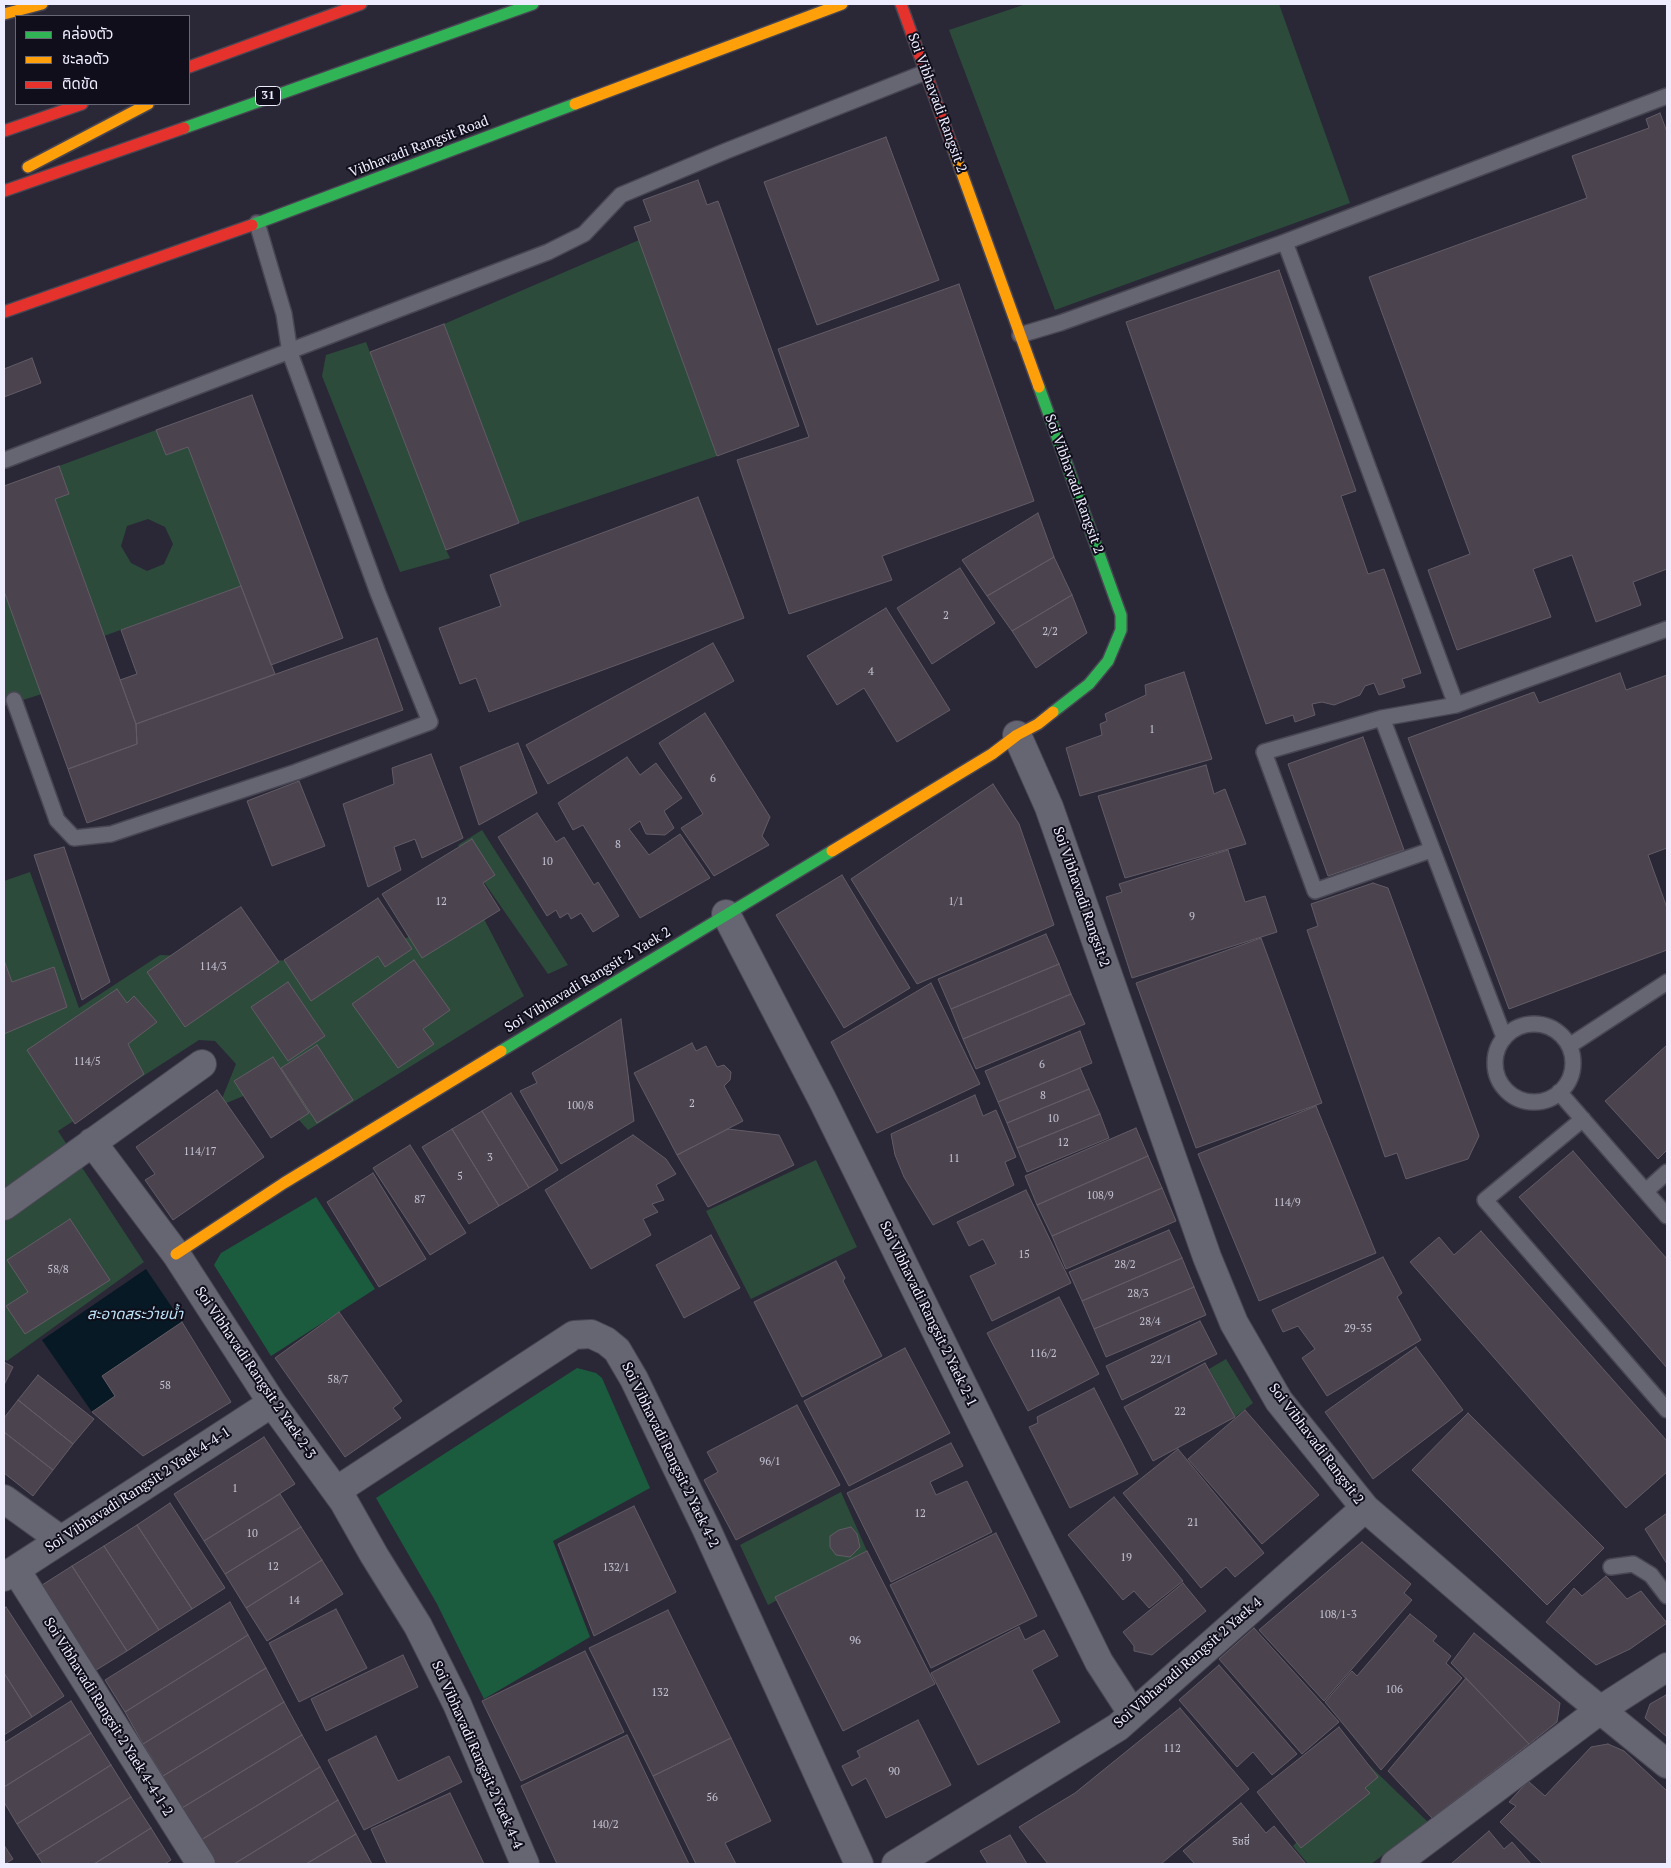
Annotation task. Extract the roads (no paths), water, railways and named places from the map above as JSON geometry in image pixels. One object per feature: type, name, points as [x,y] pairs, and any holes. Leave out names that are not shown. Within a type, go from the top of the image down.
[{"type":"main road","points":[[4,14],[42,4]]},
{"type":"main road","points":[[190,66],[361,4]]},
{"type":"main road","name":"31","points":[[4,190],[533,4]]},
{"type":"main road","name":"Vibhavadi Rangsit Road","points":[[4,312],[257,224],[842,4]]},
{"type":"main road","name":"Soi Vibhavadi Rangsit 2","points":[[901,4],[1121,615],[1121,630],[1108,661],[1089,684],[1038,724],[1017,736]]},
{"type":"main road","points":[[206,73],[275,36]]},
{"type":"main road","points":[[4,131],[79,105]]},
{"type":"main road","points":[[12,176],[146,105]]},
{"type":"main road","name":"Soi Vibhavadi Rangsit 2 Yaek 2","points":[[176,1254],[284,1184],[446,1084],[992,754],[1017,736]]},
{"type":"street","name":"Soi Vibhavadi Rangsit 2","points":[[1017,736],[1049,807],[1207,1257],[1234,1323],[1279,1401],[1365,1508],[1600,1710],[1667,1764]]},
{"type":"street","name":"Soi Vibhavadi Rangsit 2 Yaek 2-1","points":[[726,914],[822,1099],[1099,1662],[1132,1714]]},
{"type":"street","points":[[4,1206],[202,1064]]},
{"type":"street","points":[[92,1142],[176,1254]]},
{"type":"street","name":"Soi Vibhavadi Rangsit 2 Yaek 2-3","points":[[176,1254],[272,1402],[336,1491]]},
{"type":"street","name":"Soi Vibhavadi Rangsit 2 Yaek 4-2","points":[[336,1491],[574,1335],[591,1334],[606,1341],[617,1350],[634,1379],[697,1510],[859,1864]]},
{"type":"street","name":"Soi Vibhavadi Rangsit 2 Yaek 4-4-1","points":[[10,1573],[272,1402]]},
{"type":"street","name":"Soi Vibhavadi Rangsit 2 Yaek 4-4","points":[[336,1491],[418,1626],[458,1704],[525,1864]]},
{"type":"street","points":[[4,1499],[61,1540]]},
{"type":"street","name":"Soi Vibhavadi Rangsit 2 Yaek 4","points":[[896,1864],[1118,1727],[1365,1508]]},
{"type":"street","name":"Soi Vibhavadi Rangsit 2 Yaek 4-4-1-2","points":[[10,1573],[201,1864]]},
{"type":"street","points":[[1395,1864],[1600,1710],[1667,1667]]},
{"type":"lane","points":[[5,460],[290,353],[548,252],[584,234],[621,195],[726,151],[926,72]]},
{"type":"lane","points":[[1020,334],[1060,323],[1285,242],[1667,96]]},
{"type":"lane","points":[[14,700],[57,820],[74,838],[111,834],[296,772],[430,722],[378,593],[290,353],[284,314],[257,224]]},
{"type":"lane","points":[[1285,242],[1456,705]]},
{"type":"lane","points":[[1432,850],[1316,892],[1264,752],[1382,718],[1456,705],[1667,629]]},
{"type":"lane","points":[[1382,718],[1504,1038]]},
{"type":"lane","points":[[1569,1046],[1667,982]]},
{"type":"lane","points":[[1525,1024],[1538,1024],[1551,1028],[1569,1046],[1572,1058],[1572,1071],[1568,1083],[1548,1100],[1536,1102],[1523,1101],[1511,1095],[1502,1086],[1496,1074],[1494,1061],[1497,1048],[1504,1038],[1514,1029],[1525,1024]]},
{"type":"lane","points":[[1559,1092],[1667,1216]]},
{"type":"lane","points":[[1583,1119],[1485,1200],[1667,1410]]},
{"type":"lane","points":[[1646,1191],[1667,1172]]},
{"type":"lane","points":[[1611,1567],[1632,1564],[1651,1575],[1667,1596]]},
{"type":"water","name":"สะอาดสระว่ายน้ำ","points":[[146,1269],[182,1322],[102,1376],[115,1396],[92,1412],[42,1340]]}]
